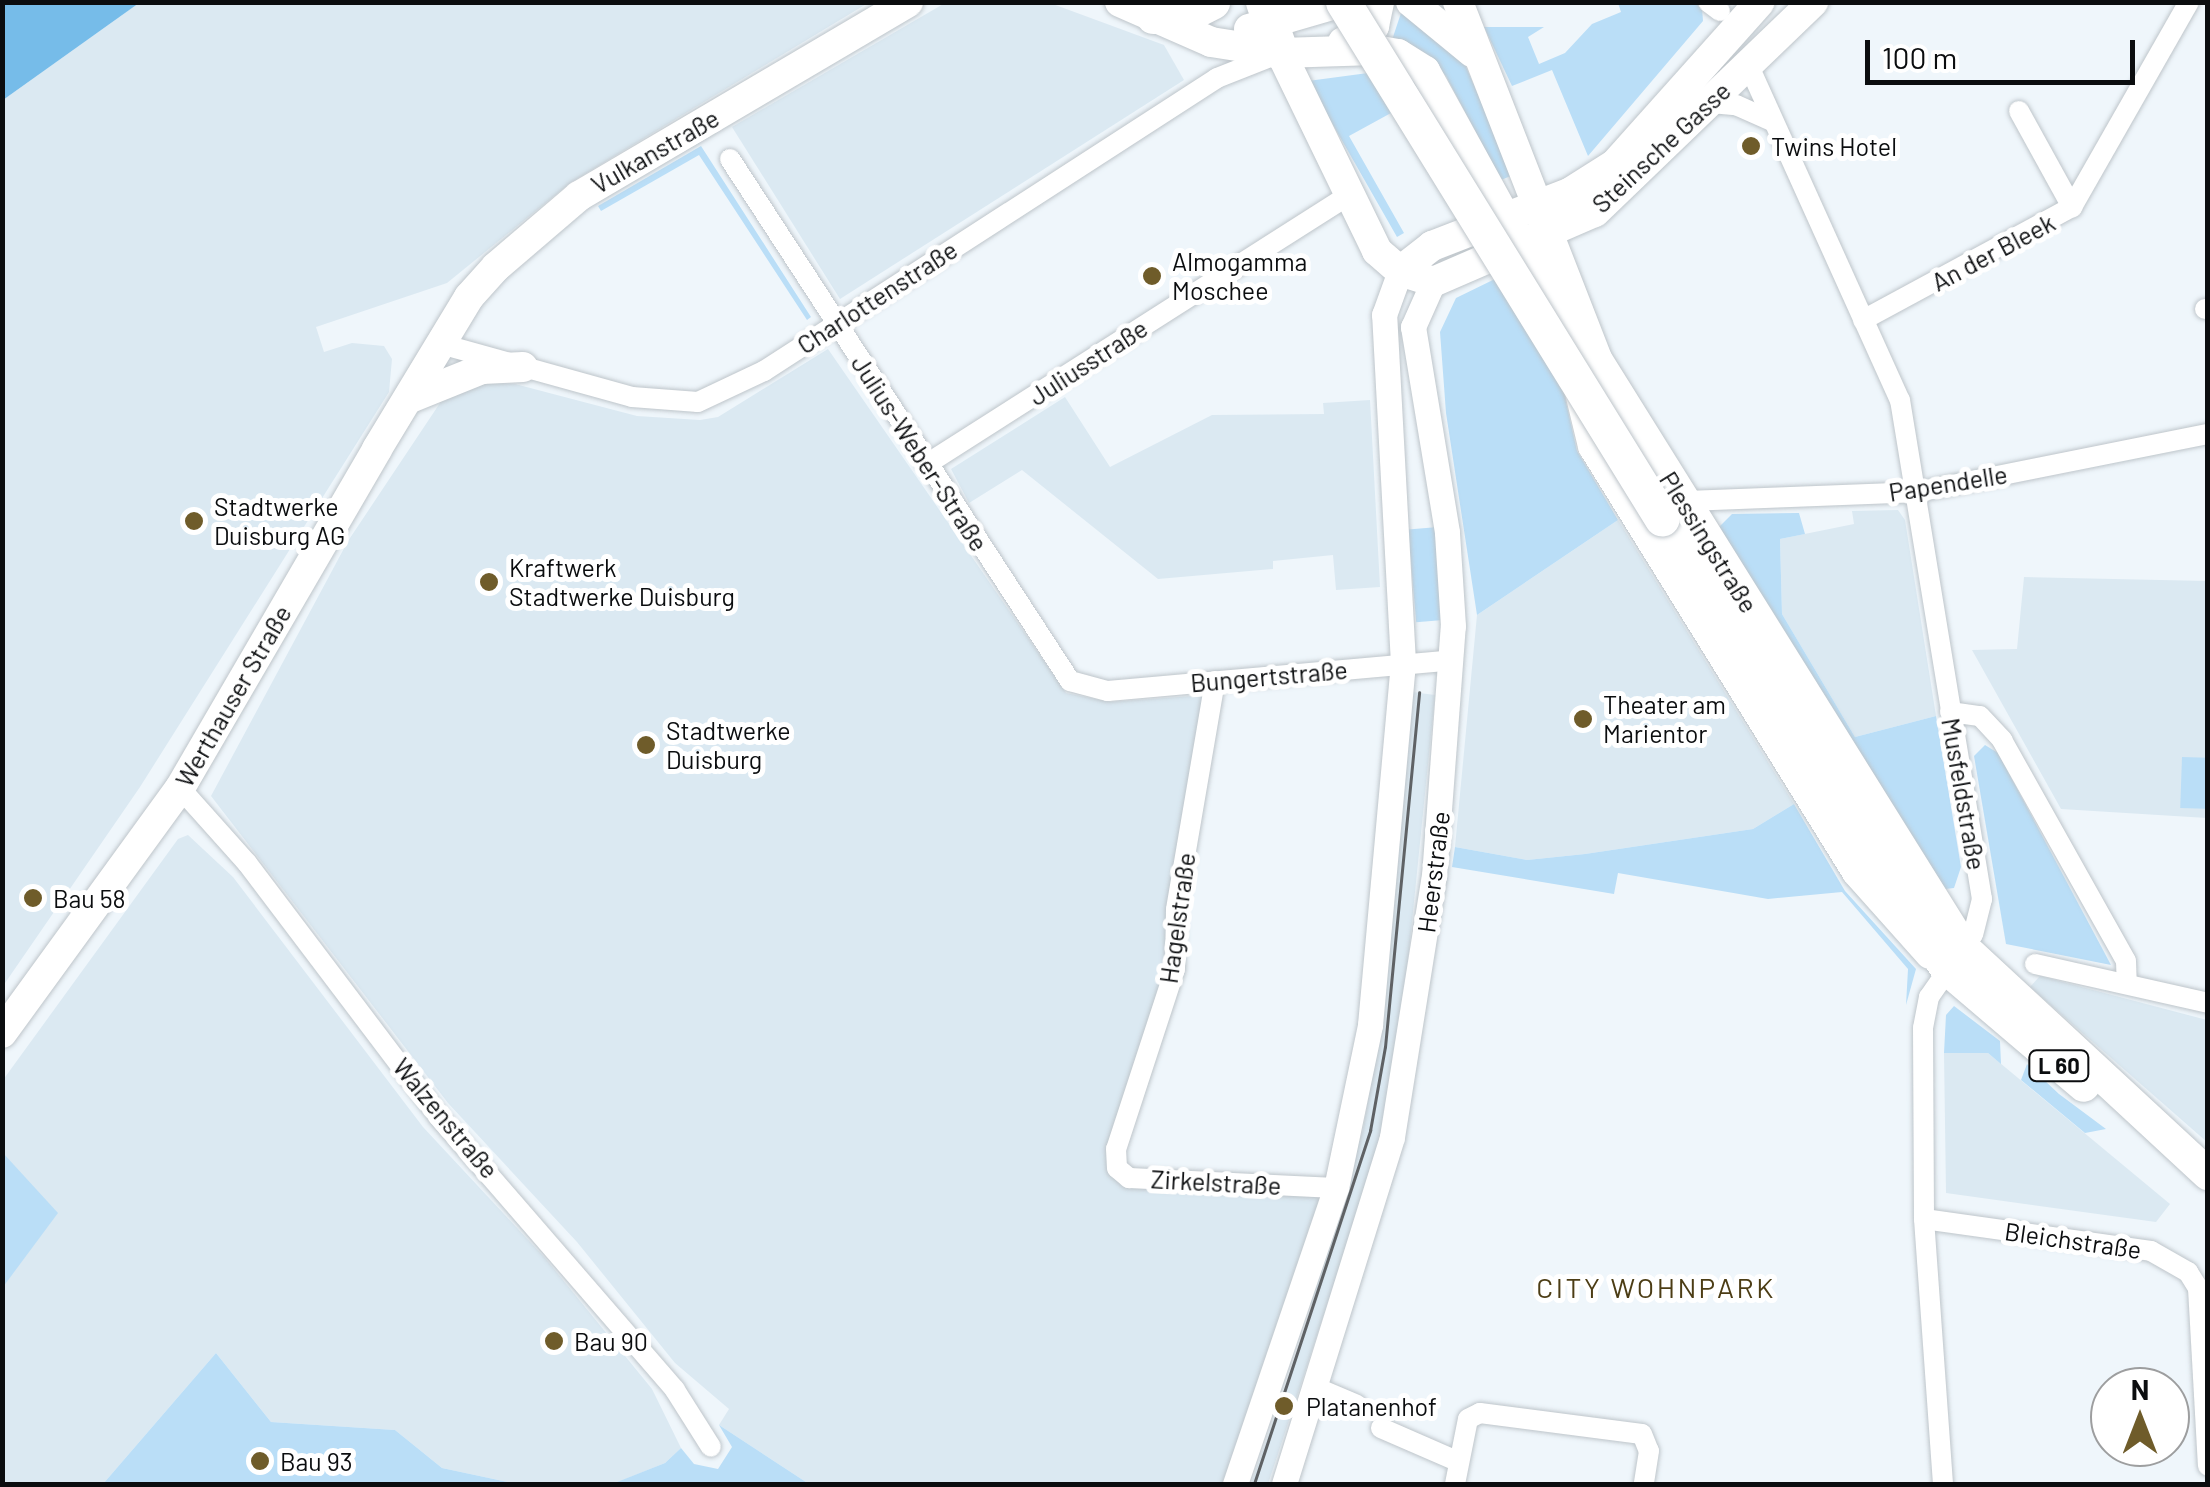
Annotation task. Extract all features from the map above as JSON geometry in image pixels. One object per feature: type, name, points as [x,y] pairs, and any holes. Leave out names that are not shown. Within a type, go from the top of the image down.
[{"type":"highway","points":[[1153,16],[1190,13],[1212,2]]},
{"type":"highway","name":"Plessingstraße","points":[[1337,3],[1673,510],[1914,913],[1958,960]]},
{"type":"main road","name":"Vulkanstraße","points":[[442,344],[469,297],[532,230],[908,2]]},
{"type":"main road","points":[[1120,2],[1153,16],[1218,31],[1282,33],[1374,26],[1379,2]]},
{"type":"main road","points":[[1282,33],[1375,50],[1388,36],[1390,2]]},
{"type":"main road","name":"Plessingstraße","points":[[1411,2],[1474,54]]},
{"type":"main road","name":"Plessingstraße","points":[[1458,2],[1474,54],[1540,202],[1598,359],[1673,510],[1958,960]]},
{"type":"main road","name":"Steinsche Gasse","points":[[1400,272],[1432,246],[1540,202],[1615,164],[1760,2]]},
{"type":"main road","name":"Steinsche Gasse","points":[[1432,282],[1520,245],[1552,236],[1631,184],[1813,2]]},
{"type":"main road","points":[[1282,33],[1337,3]]},
{"type":"main road","points":[[1282,33],[1349,196],[1377,251],[1400,272],[1432,282]]},
{"type":"main road","name":"Plessingstraße","points":[[1375,50],[1398,54],[1426,71],[1569,337],[1593,446],[1857,872],[1899,927],[1958,960]]},
{"type":"main road","name":"Werthauser Straße","points":[[2,1034],[180,788],[442,344]]},
{"type":"main road","points":[[410,398],[482,369],[523,367]]},
{"type":"main road","name":"L 60","points":[[1958,960],[2082,1084],[2179,1149],[2208,1174]]},
{"type":"street","name":"An der Bleek","points":[[1863,320],[2072,208],[2189,2]]},
{"type":"street","name":"Charlottenstraße","points":[[442,344],[662,402],[698,402],[734,389],[1282,33]]},
{"type":"street","name":"Musfeldstraße","points":[[1748,64],[1770,120],[1900,400],[1982,899],[1958,960],[1929,997],[1922,1028],[1924,1220],[1943,1484]]},
{"type":"street","points":[[1711,103],[1736,105],[1770,120]]},
{"type":"street","points":[[2019,111],[2072,208]]},
{"type":"street","name":"Julius-Weber-Straße","points":[[730,160],[1070,682],[1084,689]]},
{"type":"street","name":"Juliusstraße","points":[[927,464],[1349,196]]},
{"type":"street","name":"Heerstraße","points":[[1236,1484],[1336,1188],[1370,1024],[1403,664],[1384,314],[1400,272]]},
{"type":"street","name":"Heerstraße","points":[[1284,1484],[1374,1204],[1409,1049],[1434,876],[1454,660],[1449,551],[1413,327],[1432,282]]},
{"type":"street","name":"Papendelle","points":[[1673,510],[1917,492],[2208,434]]},
{"type":"street","name":"Bungertstraße","points":[[1084,689],[1454,660]]},
{"type":"street","name":"Hagelstraße","points":[[1116,1150],[1175,969],[1176,910],[1216,681]]},
{"type":"street","points":[[1950,712],[1980,716],[2002,740],[2126,961],[2127,984]]},
{"type":"street","name":"Walzenstraße","points":[[180,788],[247,863],[438,1116],[676,1390],[712,1447]]},
{"type":"street","points":[[2036,964],[2208,1003]]},
{"type":"street","name":"Zirkelstraße","points":[[1116,1150],[1117,1168],[1129,1178],[1336,1188]]},
{"type":"street","name":"Bleichstraße","points":[[1924,1220],[2151,1251],[2188,1272],[2203,1287]]},
{"type":"street","points":[[2203,1287],[2208,1466]]},
{"type":"street","points":[[1318,1388],[1356,1405]]},
{"type":"street","points":[[1456,1484],[1457,1461],[1472,1415],[1642,1434],[1649,1450],[1644,1484]]},
{"type":"street","points":[[1381,1428],[1457,1461]]},
{"type":"shaded area","points":[[139,3],[868,3],[570,183],[447,283],[316,327],[324,352],[352,343],[384,346],[392,359],[389,392],[140,787],[3,986],[3,100]]},
{"type":"shaded area","points":[[945,3],[1050,3],[1164,45],[1184,80],[840,299],[732,127]]},
{"type":"shaded area","points":[[1618,3],[1694,3],[1702,8],[1703,21],[1588,156],[1552,70],[1512,86],[1484,27],[1544,27],[1528,37],[1539,64],[1565,53],[1592,24],[1621,12]]},
{"type":"shaded area","points":[[1401,13],[1463,60],[1513,175],[1501,180],[1446,76],[1428,58],[1399,48],[1393,37]]},
{"type":"shaded area","points":[[1368,73],[1391,113],[1349,136],[1404,233],[1397,237],[1308,81]]},
{"type":"shaded area","points":[[701,146],[811,317],[807,320],[699,155],[601,211],[598,206]]},
{"type":"shaded area","points":[[1499,277],[1560,376],[1577,451],[1618,520],[1477,615],[1446,413],[1440,332],[1456,298]]},
{"type":"shaded area","points":[[828,349],[1066,693],[1110,702],[1206,695],[1171,969],[1114,1172],[1329,1195],[1224,1484],[809,1484],[719,1425],[729,1409],[675,1363],[577,1242],[448,1103],[211,796],[348,541],[442,400],[485,382],[515,384],[637,416],[700,420],[718,417]]},
{"type":"shaded area","points":[[1065,397],[1110,467],[1212,415],[1324,414],[1323,403],[1370,400],[1380,587],[1336,590],[1333,555],[1273,561],[1273,569],[1158,579],[1022,470],[969,503],[951,469]]},
{"type":"shaded area","points":[[1898,510],[1905,520],[1936,716],[1855,737],[1782,614],[1780,539],[1854,524],[1852,511]]},
{"type":"shaded area","points":[[1799,513],[1805,534],[1780,539],[1782,614],[1855,737],[1936,716],[1961,867],[1954,888],[1945,889],[1719,527],[1732,514]]},
{"type":"shaded area","points":[[1618,520],[1794,804],[1753,829],[1585,854],[1527,860],[1455,847],[1477,615]]},
{"type":"shaded area","points":[[1438,527],[1446,620],[1416,622],[1408,530]]},
{"type":"shaded area","points":[[2024,577],[2207,581],[2207,818],[2061,809],[1972,650],[2017,649]]},
{"type":"shaded area","points":[[1412,692],[1435,695],[1401,1030],[1383,1135],[1268,1484],[1251,1484],[1313,1306],[1309,1303],[1363,1130],[1380,1027]]},
{"type":"shaded area","points":[[1985,745],[1998,753],[2111,965],[2006,944],[1974,756]]},
{"type":"shaded area","points":[[2182,757],[2207,758],[2205,809],[2180,808]]},
{"type":"shaded area","points":[[1794,804],[1845,891],[1916,969],[1906,1005],[1908,969],[1842,892],[1768,899],[1618,873],[1614,894],[1452,867],[1455,847],[1527,860],[1585,854],[1753,829]]},
{"type":"shaded area","points":[[188,835],[233,877],[423,1127],[545,1258],[652,1389],[681,1448],[665,1463],[613,1484],[512,1483],[442,1468],[395,1430],[271,1422],[216,1353],[103,1484],[3,1484],[3,1080],[178,839]]},
{"type":"shaded area","points":[[2040,976],[2207,1020],[2207,1142],[2030,987]]},
{"type":"shaded area","points":[[1954,1006],[2000,1041],[2001,1064],[1988,1053],[1944,1053],[1946,1015]]},
{"type":"shaded area","points":[[1944,1053],[1988,1053],[2170,1204],[2156,1222],[1946,1193]]},
{"type":"shaded area","points":[[2027,1064],[2106,1129],[2085,1133],[2021,1080]]},
{"type":"shaded area","points":[[3,1153],[58,1213],[3,1287]]},
{"type":"shaded area","points":[[216,1353],[271,1422],[395,1430],[442,1468],[512,1483],[612,1484],[103,1484]]},
{"type":"shaded area","points":[[719,1425],[809,1484],[612,1484],[665,1463],[681,1448],[694,1464],[718,1469],[732,1447]]},
{"type":"water","points":[[3,2],[139,2],[139,3],[3,100]]},
{"type":"tram line","points":[[1254,1484],[1370,1131],[1385,1047],[1419,693]]},
{"type":"place","name":"Twins Hotel","points":[[1751,146]]},
{"type":"place","name":"Almogamma Moschee","points":[[1152,276]]},
{"type":"place","name":"Stadtwerke Duisburg AG","points":[[194,521]]},
{"type":"place","name":"Kraftwerk Stadtwerke Duisburg","points":[[489,582]]},
{"type":"place","name":"Theater am Marientor","points":[[1583,719]]},
{"type":"place","name":"Stadtwerke Duisburg","points":[[646,745]]},
{"type":"place","name":"Bau 58","points":[[33,898]]},
{"type":"place","name":"Bau 90","points":[[554,1341]]},
{"type":"place","name":"Platanenhof","points":[[1284,1406]]},
{"type":"place","name":"Bau 93","points":[[260,1461]]},
{"type":"district","name":"CITY WOHNPARK","points":[[1656,1287]]}]
